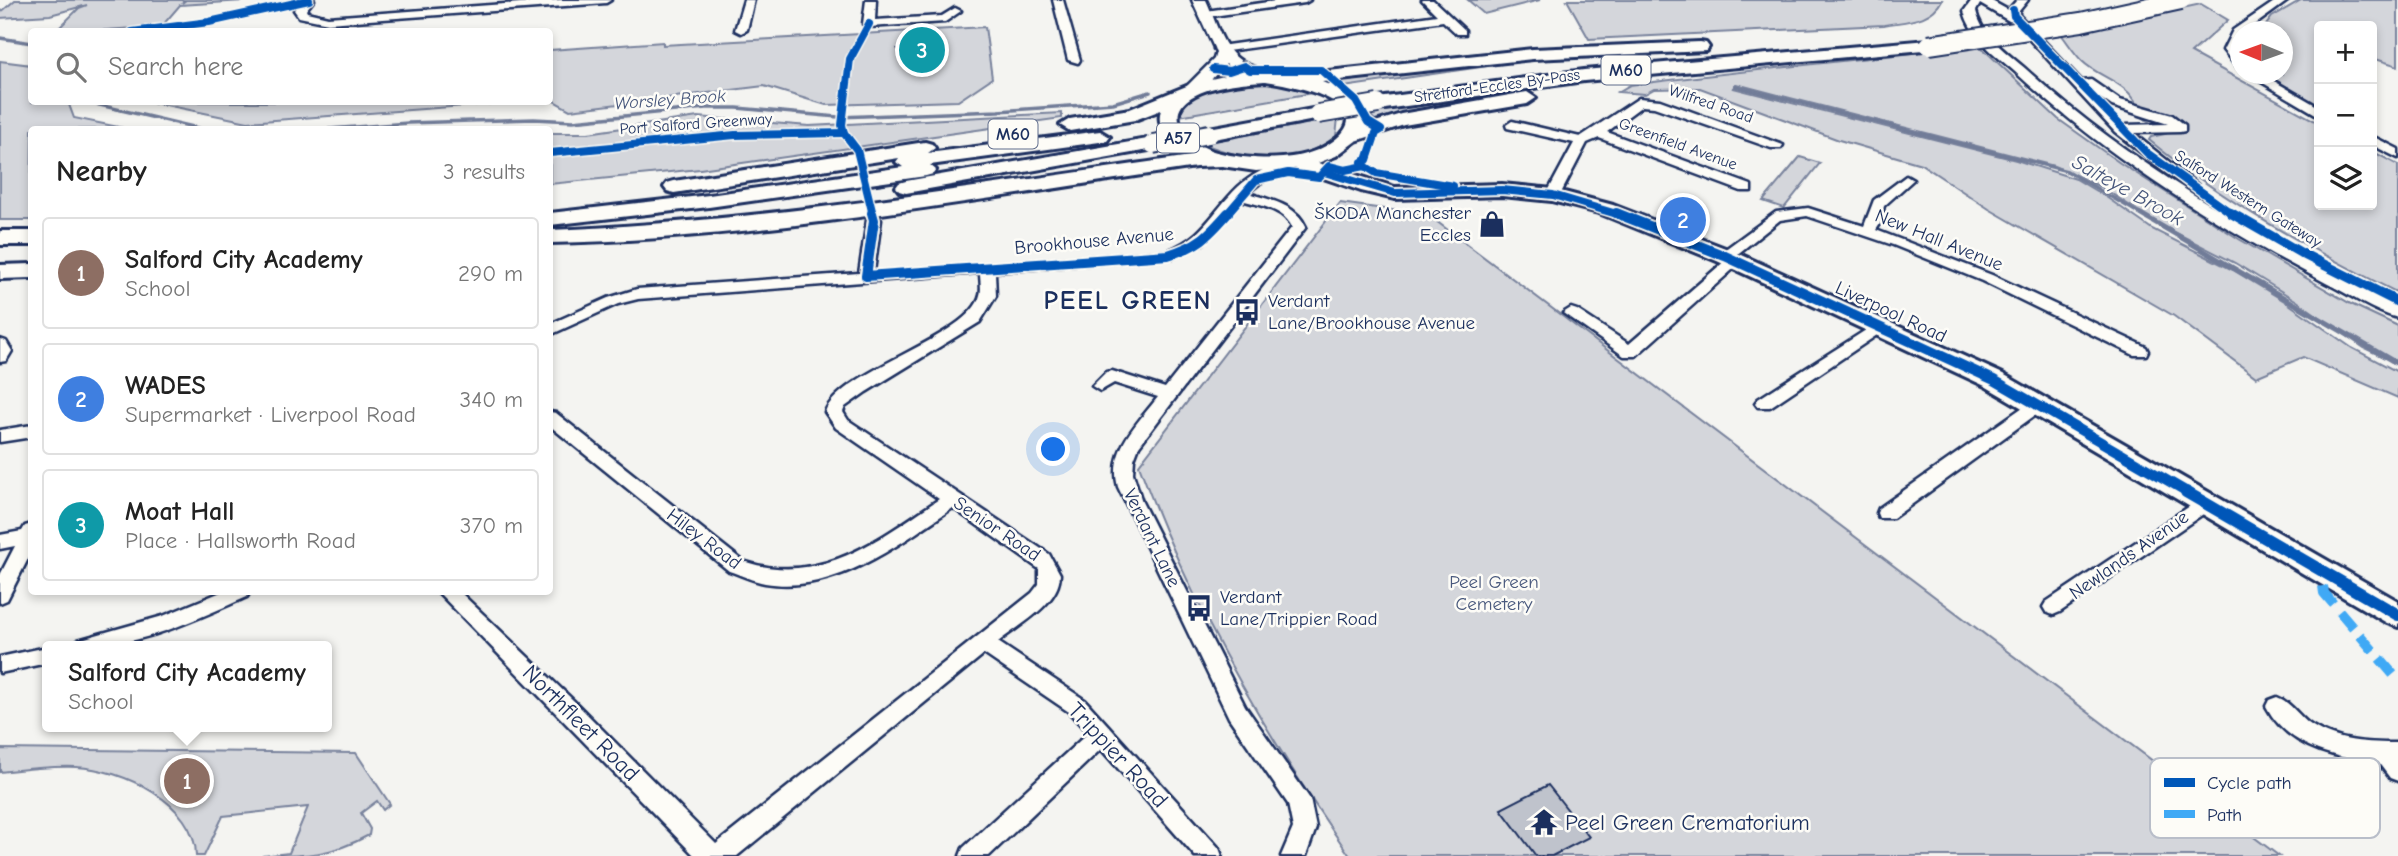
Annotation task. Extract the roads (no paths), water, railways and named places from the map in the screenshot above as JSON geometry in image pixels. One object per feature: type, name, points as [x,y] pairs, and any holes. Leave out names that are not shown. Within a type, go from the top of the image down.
[{"type":"highway","name":"Stretford-Eccles By-Pass","points":[[1146,129],[1204,128],[1527,67],[1909,36],[2061,14],[2128,0]]},
{"type":"highway","name":"Stretford-Eccles By-Pass","points":[[1372,98],[1609,72],[1929,45],[2081,22],[2181,0]]},
{"type":"highway","name":"M60","points":[[1285,77],[1319,77],[1560,53],[1832,43]]},
{"type":"highway","name":"M60","points":[[1385,124],[1634,80],[1875,50]]},
{"type":"highway","name":"A57","points":[[1266,76],[1316,84],[1346,101],[1356,118],[1355,129],[1350,137],[1326,154],[1294,163],[1234,162],[1188,146],[1172,130],[1169,119],[1171,108],[1189,91],[1227,78],[1266,76]]},
{"type":"highway","points":[[1146,129],[1189,91]]},
{"type":"highway","points":[[1350,137],[1385,124]]},
{"type":"highway","name":"M60","points":[[553,201],[1146,129]]},
{"type":"highway","name":"M60","points":[[553,219],[850,181],[1146,129]]},
{"type":"highway","name":"M60","points":[[553,235],[827,199],[1146,129]]},
{"type":"highway","name":"Liverpool Road","points":[[1350,137],[1349,158],[1355,168],[1368,176],[1400,184],[1466,190],[1529,191],[1606,209],[1730,258],[1880,326],[2039,404],[2398,615]]},
{"type":"highway","points":[[553,235],[652,232],[1028,188],[1166,166],[1234,162]]},
{"type":"highway","name":"Liverpool Road","points":[[1294,163],[1384,191],[1430,194],[1466,190]]},
{"type":"highway","points":[[0,238],[28,238]]},
{"type":"highway","points":[[0,256],[28,255]]},
{"type":"highway","points":[[0,272],[28,271]]},
{"type":"main road","points":[[1199,0],[1221,52]]},
{"type":"main road","name":"A57","points":[[1221,52],[1239,68],[1266,76]]},
{"type":"main road","name":"A57","points":[[1189,91],[1221,60],[1221,52]]},
{"type":"street","points":[[309,0],[300,10],[303,15],[311,19],[327,20],[606,0]]},
{"type":"street","points":[[741,30],[749,0]]},
{"type":"street","points":[[871,0],[869,24],[945,19],[955,11]]},
{"type":"street","points":[[1058,0],[1074,60]]},
{"type":"street","points":[[1206,14],[1305,0]]},
{"type":"street","points":[[1427,0],[1461,32]]},
{"type":"street","points":[[1981,0],[2003,0]]},
{"type":"street","name":"Salford Western Gateway","points":[[2398,302],[2330,269],[2200,192],[2120,129],[2022,23],[1981,0],[1970,11],[1977,29],[2029,80],[2077,120],[2155,176],[2273,248],[2398,313]]},
{"type":"street","points":[[2022,23],[2013,12],[2016,5],[2023,0]]},
{"type":"street","points":[[2253,21],[2284,0]]},
{"type":"street","points":[[1221,52],[1446,17]]},
{"type":"street","points":[[2060,64],[2116,103],[2168,118],[2180,128],[2120,129]]},
{"type":"street","points":[[2271,84],[2314,110]]},
{"type":"street","name":"Wilfred Road","points":[[1582,141],[1598,134],[1634,105],[1647,101],[1776,145]]},
{"type":"street","points":[[2108,117],[2168,118]]},
{"type":"street","points":[[1512,125],[1582,141],[1553,195]]},
{"type":"street","name":"Greenfield Avenue","points":[[1598,134],[1746,188]]},
{"type":"street","points":[[2377,143],[2398,154]]},
{"type":"street","points":[[1234,162],[1256,180]]},
{"type":"street","name":"Brookhouse Avenue","points":[[553,329],[613,301],[637,294],[1155,256],[1181,251],[1205,239],[1240,195],[1256,180],[1294,163]]},
{"type":"street","points":[[1867,232],[1873,224],[1872,215],[1880,200],[1896,183]]},
{"type":"street","name":"Verdant Lane","points":[[1240,195],[1290,214],[1297,220],[1298,227],[1168,395],[1125,456],[1125,482],[1237,712],[1298,799],[1304,814],[1306,832],[1293,856]]},
{"type":"street","name":"New Hall Avenue","points":[[1572,313],[1630,352],[1776,216],[1808,212],[1987,278],[2140,351]]},
{"type":"street","points":[[866,276],[874,220]]},
{"type":"street","name":"Senior Road","points":[[719,856],[1040,598],[1049,586],[1051,573],[1042,559],[835,417],[834,409],[860,388],[974,319],[988,296],[987,268]]},
{"type":"street","points":[[1764,403],[1880,326]]},
{"type":"street","points":[[0,344],[4,351],[0,357]]},
{"type":"street","points":[[1100,386],[1112,376],[1168,395]]},
{"type":"street","points":[[1886,513],[2039,404]]},
{"type":"street","name":"Hiley Road","points":[[553,419],[736,566],[773,579],[802,578],[830,570],[885,544],[952,499]]},
{"type":"street","points":[[0,436],[28,432]]},
{"type":"street","name":"Newlands Avenue","points":[[2053,607],[2205,503]]},
{"type":"street","points":[[0,542],[28,535]]},
{"type":"street","points":[[0,595],[28,538]]},
{"type":"street","points":[[102,641],[168,622],[233,595]]},
{"type":"street","name":"Northfleet Road","points":[[451,595],[712,856]]},
{"type":"street","name":"Trippier Road","points":[[982,642],[1077,706],[1210,856]]},
{"type":"street","points":[[0,665],[42,656]]},
{"type":"street","points":[[2277,706],[2289,722],[2311,740],[2338,747],[2391,752],[2398,771]]},
{"type":"street","points":[[972,856],[1103,733]]},
{"type":"waterway","name":"Worsley Brook","points":[[0,38],[28,42]]},
{"type":"waterway","name":"Salteye Brook","points":[[1735,86],[2067,171],[2142,215]]},
{"type":"waterway","name":"Worsley Brook","points":[[369,126],[534,119],[573,121],[706,108],[737,108],[838,117],[999,111],[1113,103],[1150,92]]},
{"type":"waterway","name":"Worsley Brook","points":[[100,105],[189,126]]},
{"type":"waterway","name":"Salteye Brook","points":[[2139,213],[2398,364]]},
{"type":"place","name":"Moat Hall","points":[[922,50]]},
{"type":"place","name":"WADES","points":[[1683,220]]},
{"type":"place","name":"ŠKODA Manchester Eccles","points":[[1492,224]]},
{"type":"place","name":"Verdant Lane/Brookhouse Avenue","points":[[1247,312]]},
{"type":"place","name":"Verdant Lane/Trippier Road","points":[[1199,608]]},
{"type":"place","name":"Salford City Academy","points":[[187,781]]},
{"type":"place","name":"Peel Green Crematorium","points":[[1544,822]]},
{"type":"district","name":"PEEL GREEN","points":[[1128,301]]},
{"type":"park label","name":"Peel Green Cemetery","points":[[1494,593]]}]
